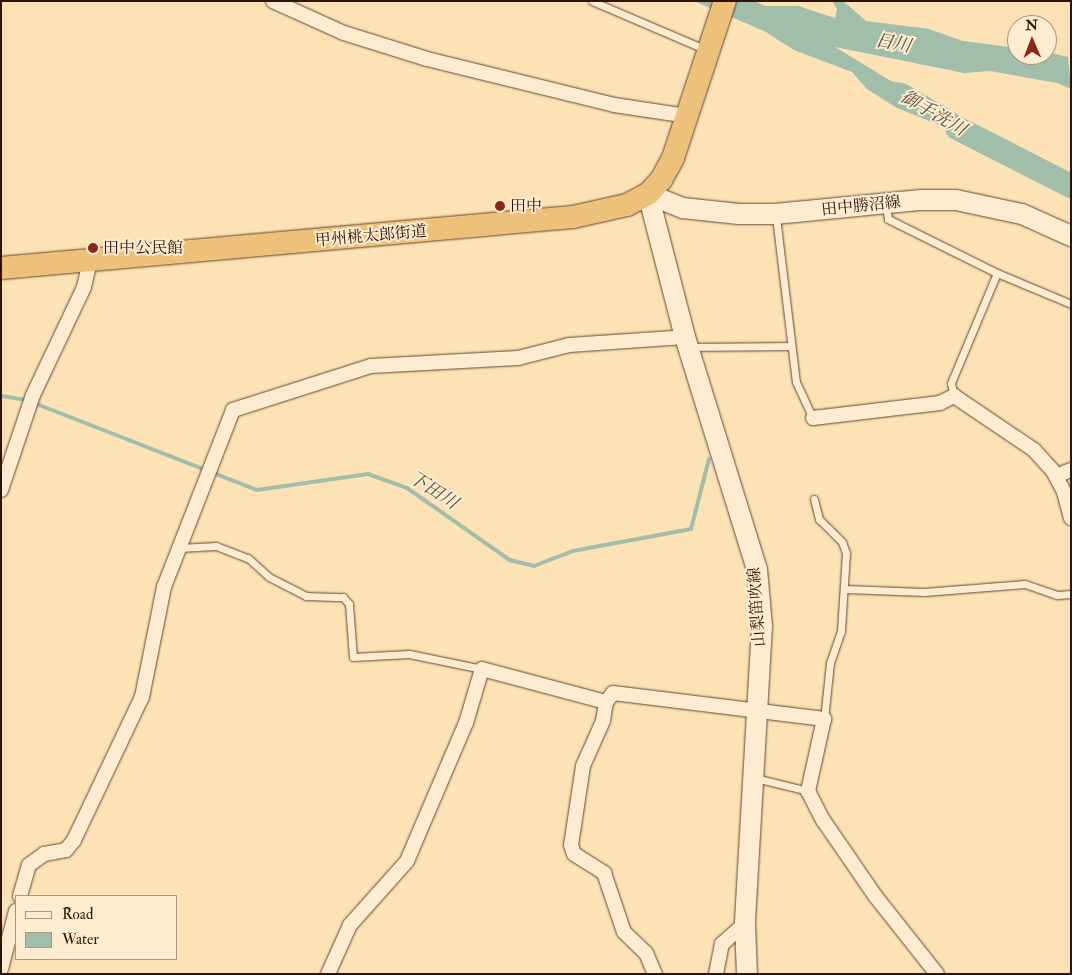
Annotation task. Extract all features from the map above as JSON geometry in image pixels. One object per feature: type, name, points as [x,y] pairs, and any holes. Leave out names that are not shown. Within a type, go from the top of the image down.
[{"type":"highway","name":"甲州桃太郎街道","points":[[1,268],[573,217],[627,205],[648,194],[661,180],[673,158],[725,1]]},
{"type":"main road","name":"田中勝沼線","points":[[648,194],[683,208],[706,212],[775,214],[886,203],[956,200],[994,205],[1022,214],[1071,236]]},
{"type":"main road","name":"山梨笛吹線","points":[[648,194],[687,342],[756,569],[762,626],[745,922],[746,974]]},
{"type":"street","points":[[273,1],[344,33],[427,59],[614,105],[688,116]]},
{"type":"street","points":[[1,490],[31,401],[84,287],[90,260]]},
{"type":"street","points":[[20,895],[28,865],[44,854],[66,850],[74,840],[142,697],[164,587],[234,410],[371,366],[518,358],[568,345],[687,342]]},
{"type":"street","points":[[813,418],[940,403],[954,396],[1034,450],[1056,476],[1071,518]]},
{"type":"street","points":[[1056,476],[1071,470]]},
{"type":"street","points":[[328,974],[350,925],[407,861],[466,723],[482,669],[606,702]]},
{"type":"street","points":[[655,974],[646,953],[624,932],[604,873],[574,854],[570,846],[583,766],[603,721],[606,702],[613,692],[757,712],[824,719],[808,792],[823,820],[876,897],[937,974]]},
{"type":"street","points":[[1,969],[3,951],[15,914]]},
{"type":"street","points":[[716,974],[722,944],[745,922]]},
{"type":"lane","points":[[592,1],[710,51]]},
{"type":"lane","points":[[886,203],[888,219],[997,273],[1071,304]]},
{"type":"lane","points":[[775,214],[796,382],[813,418]]},
{"type":"lane","points":[[954,396],[951,383],[997,273]]},
{"type":"lane","points":[[687,342],[791,346]]},
{"type":"lane","points":[[814,499],[819,519],[842,542],[846,554],[841,632],[830,663],[824,719]]},
{"type":"lane","points":[[179,548],[216,546],[248,558],[269,577],[306,596],[343,597],[349,604],[353,657],[409,654],[482,669]]},
{"type":"lane","points":[[845,589],[924,592],[1025,584],[1058,595],[1071,594]]},
{"type":"lane","points":[[753,778],[808,792]]},
{"type":"water","name":"日川","points":[[694,1],[754,1],[765,6],[798,6],[835,18],[837,9],[832,1],[843,1],[866,21],[929,29],[963,41],[1007,47],[1007,65],[1057,65],[1057,54],[1068,57],[1071,89],[1057,83],[990,71],[964,73],[835,47],[891,81],[906,84],[956,113],[986,144],[897,108],[867,89],[852,72],[794,50],[764,31]]},
{"type":"waterway","name":"御手洗川","points":[[957,128],[1071,186]]},
{"type":"waterway","name":"下田川","points":[[1,396],[27,400]]},
{"type":"waterway","name":"下田川","points":[[34,403],[257,490],[368,474],[407,488],[510,560],[534,566],[573,551],[691,529],[709,459]]},
{"type":"place","name":"田中","points":[[500,206]]},
{"type":"place","name":"田中公民館","points":[[93,248]]}]
